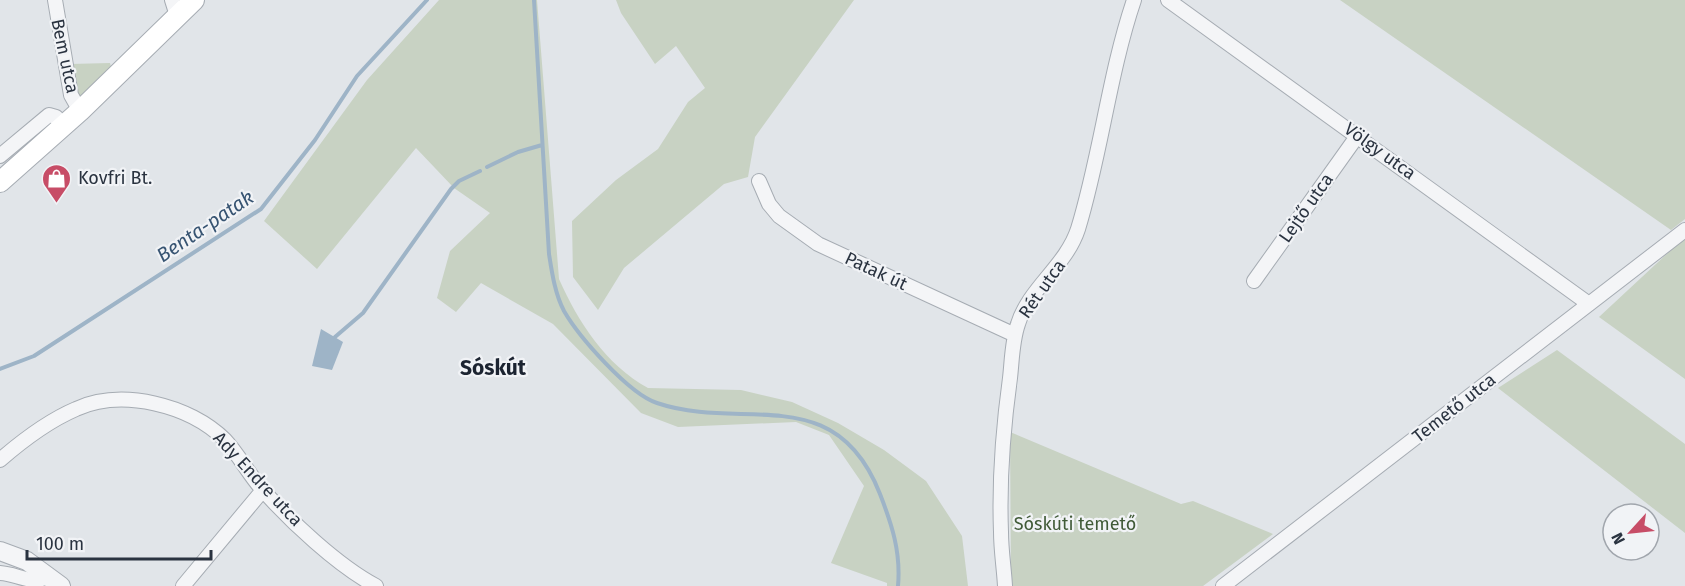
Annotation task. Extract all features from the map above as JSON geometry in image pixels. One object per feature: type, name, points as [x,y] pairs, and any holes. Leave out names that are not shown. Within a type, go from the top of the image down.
[{"type":"main road","points":[[0,182],[80,111],[175,8],[194,0]]},
{"type":"street","name":"Bem utca","points":[[55,0],[71,95],[80,111]]},
{"type":"street","name":"Rét utca","points":[[1005,586],[1001,535],[1001,467],[1003,425],[1015,335],[1023,312],[1066,255],[1078,231],[1121,44],[1134,0]]},
{"type":"street","name":"Völgy utca","points":[[1168,0],[1589,304]]},
{"type":"street","points":[[0,156],[49,115],[56,117],[64,124]]},
{"type":"street","name":"Lejtő utca","points":[[1254,281],[1358,135]]},
{"type":"street","name":"Patak út","points":[[759,181],[768,204],[779,216],[818,244],[1015,335]]},
{"type":"street","name":"Temető utca","points":[[1223,586],[1685,230]]},
{"type":"street","name":"Ady Endre utca","points":[[0,460],[33,434],[77,408],[118,401],[141,402],[177,410],[202,422],[225,441],[263,490],[327,551],[375,586]]},
{"type":"street","points":[[183,586],[263,490]]},
{"type":"street","points":[[0,551],[27,561],[55,581]]},
{"type":"street","points":[[0,573],[31,581],[55,581]]},
{"type":"green space","points":[[439,0],[537,0],[559,279],[584,326],[606,355],[648,388],[741,390],[792,402],[838,423],[884,450],[926,481],[962,536],[968,586],[887,586],[887,583],[831,563],[864,486],[829,435],[796,422],[678,427],[641,413],[553,324],[481,283],[456,312],[437,298],[450,251],[490,213],[454,188],[416,148],[317,269],[264,221],[367,80]]},
{"type":"green space","points":[[616,0],[854,0],[755,137],[748,177],[724,184],[624,268],[598,310],[573,277],[572,221],[616,180],[658,149],[688,102],[705,88],[676,46],[655,64],[621,13]]},
{"type":"green space","points":[[1340,0],[1685,0],[1685,219],[1671,230]]},
{"type":"green space","points":[[110,63],[112,71],[83,97],[76,95],[70,64]]},
{"type":"green space","points":[[1685,237],[1685,379],[1599,317]]},
{"type":"green space","points":[[1557,350],[1685,444],[1685,533],[1661,514],[1661,502],[1645,502],[1498,388]]},
{"type":"green space","name":"Sóskúti temető","points":[[1010,432],[1181,504],[1193,501],[1273,534],[1203,586],[1011,586]]},
{"type":"water","points":[[321,329],[343,342],[332,370],[312,366]]},
{"type":"waterway","name":"Benta-patak","points":[[0,369],[34,356],[261,209],[315,140],[357,76],[427,0]]},
{"type":"waterway","points":[[534,0],[549,254],[556,291],[564,311],[581,335],[619,377],[646,398],[657,403],[689,411],[784,416],[812,422],[838,435],[861,458],[880,494],[895,539],[898,586]]},
{"type":"waterway","points":[[487,167],[518,152],[542,145]]},
{"type":"waterway","points":[[335,337],[363,313],[451,189],[459,181],[480,171]]},
{"type":"place","name":"Kovfri Bt.","points":[[57,204]]},
{"type":"district","name":"Sóskút","points":[[493,368]]}]
